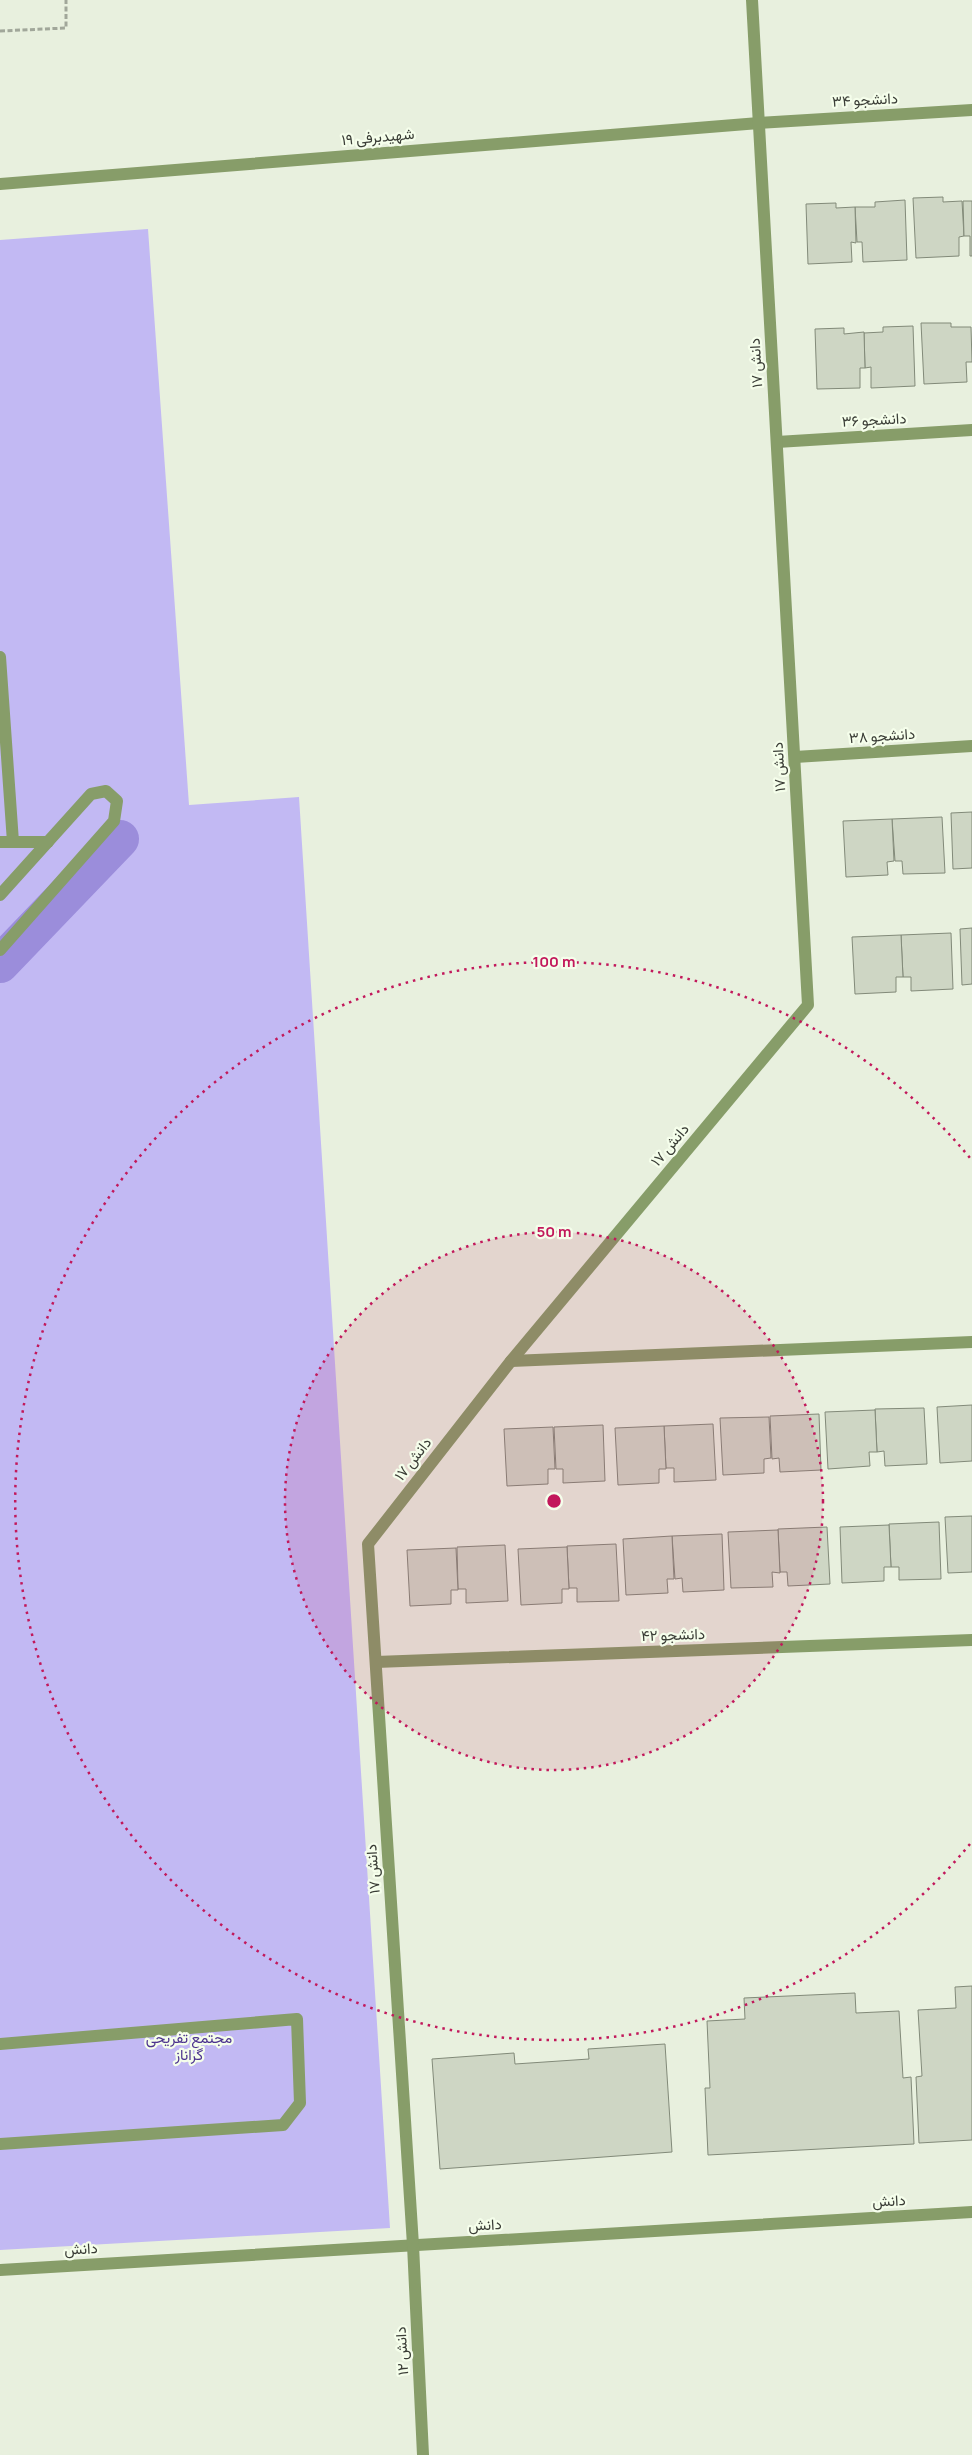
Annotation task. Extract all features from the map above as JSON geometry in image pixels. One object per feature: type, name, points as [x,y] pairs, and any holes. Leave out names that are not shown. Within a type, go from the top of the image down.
[{"type":"street","name":"دانش ۱۷","points":[[413,2245],[368,1544],[510,1361],[808,1004],[752,0]]},
{"type":"street","name":"دانشجو ۳۴","points":[[759,123],[972,110]]},
{"type":"street","name":"شهیدبرفی ۱۹","points":[[0,184],[759,123]]},
{"type":"street","name":"دانشجو ۳۶","points":[[777,442],[972,430]]},
{"type":"street","points":[[0,657],[13,842]]},
{"type":"street","name":"دانشجو ۳۸","points":[[795,758],[972,746]]},
{"type":"street","points":[[0,895],[91,794],[106,791],[117,801],[114,821],[0,950]]},
{"type":"street","points":[[0,842],[48,842]]},
{"type":"street","points":[[510,1361],[972,1342]]},
{"type":"street","name":"دانشجو ۴۲","points":[[376,1662],[972,1640]]},
{"type":"street","points":[[0,2044],[297,2019],[300,2103],[283,2124],[0,2144]]},
{"type":"street","name":"دانش","points":[[0,2270],[972,2212]]},
{"type":"street","name":"دانش ۱۲","points":[[413,2245],[424,2455]]},
{"type":"path","points":[[0,31],[66,28],[66,0]]},
{"type":"green space","name":"مجتمع تفریحی گراناز","points":[[148,229],[189,805],[299,797],[390,2228],[0,2250],[0,240]]},
{"type":"building","points":[[943,197],[943,202],[962,201],[964,236],[959,237],[959,256],[916,258],[913,198]]},
{"type":"building","points":[[905,200],[907,260],[863,262],[862,242],[857,242],[855,207],[875,207],[875,202]]},
{"type":"building","points":[[963,201],[972,201],[972,256],[970,256],[970,236],[964,236]]},
{"type":"building","points":[[836,203],[836,208],[855,207],[856,243],[851,242],[852,262],[808,264],[806,204]]},
{"type":"building","points":[[921,323],[951,323],[951,327],[971,327],[972,362],[966,362],[967,382],[924,384]]},
{"type":"building","points":[[913,326],[915,386],[871,388],[871,367],[865,368],[864,333],[883,332],[883,327]]},
{"type":"building","points":[[844,328],[844,334],[864,332],[865,368],[860,368],[860,388],[817,389],[815,329]]},
{"type":"building","points":[[972,812],[972,868],[953,869],[951,813]]},
{"type":"building","points":[[942,817],[945,873],[903,874],[902,861],[895,861],[892,819]]},
{"type":"building","points":[[892,819],[894,861],[887,862],[888,875],[846,877],[843,821]]},
{"type":"building","points":[[972,928],[972,984],[962,985],[960,929]]},
{"type":"building","points":[[951,933],[953,989],[911,991],[911,977],[903,977],[901,935]]},
{"type":"building","points":[[901,935],[903,977],[896,977],[896,992],[855,994],[852,937]]},
{"type":"building","points":[[972,1405],[972,1461],[940,1463],[937,1407]]},
{"type":"building","points":[[924,1408],[927,1464],[885,1466],[884,1451],[877,1452],[875,1409]]},
{"type":"building","points":[[875,1410],[877,1452],[869,1452],[870,1466],[828,1469],[825,1412]]},
{"type":"building","points":[[819,1414],[821,1470],[780,1472],[779,1458],[772,1459],[770,1416]]},
{"type":"building","points":[[769,1417],[771,1458],[764,1459],[764,1473],[723,1475],[720,1418]]},
{"type":"building","points":[[713,1424],[716,1480],[674,1482],[674,1468],[666,1468],[664,1426]]},
{"type":"building","points":[[603,1425],[605,1481],[563,1483],[563,1469],[556,1469],[554,1427]]},
{"type":"building","points":[[664,1426],[666,1469],[659,1469],[659,1483],[618,1485],[615,1428]]},
{"type":"building","points":[[553,1427],[555,1469],[548,1469],[548,1484],[507,1486],[504,1429]]},
{"type":"building","points":[[972,1516],[972,1572],[948,1573],[945,1517]]},
{"type":"building","points":[[939,1522],[941,1579],[899,1580],[899,1567],[891,1567],[889,1524]]},
{"type":"building","points":[[889,1525],[891,1567],[884,1567],[884,1581],[842,1583],[840,1527]]},
{"type":"building","points":[[827,1527],[830,1584],[788,1586],[787,1572],[780,1572],[778,1529]]},
{"type":"building","points":[[778,1530],[780,1573],[772,1572],[773,1587],[731,1588],[728,1532]]},
{"type":"building","points":[[722,1534],[724,1590],[683,1592],[682,1578],[675,1579],[672,1536]]},
{"type":"building","points":[[672,1536],[674,1579],[667,1579],[668,1593],[626,1595],[623,1539]]},
{"type":"building","points":[[616,1544],[619,1601],[577,1602],[577,1588],[569,1588],[567,1546]]},
{"type":"building","points":[[505,1545],[508,1601],[466,1603],[466,1589],[458,1589],[457,1547]]},
{"type":"building","points":[[567,1547],[569,1589],[562,1589],[562,1603],[521,1605],[518,1549]]},
{"type":"building","points":[[456,1548],[458,1590],[451,1590],[451,1604],[410,1606],[407,1550]]},
{"type":"building","points":[[972,1986],[972,2140],[919,2143],[916,2077],[922,2076],[918,2010],[956,2008],[955,1987]]},
{"type":"building","points":[[855,1993],[856,2013],[899,2011],[903,2078],[911,2077],[914,2144],[708,2155],[705,2088],[710,2088],[707,2021],[745,2019],[744,1998]]},
{"type":"building","points":[[665,2044],[672,2152],[440,2169],[432,2059],[514,2053],[515,2064],[589,2059],[588,2049]]},
{"type":"waterway","points":[[0,964],[120,839]]}]
